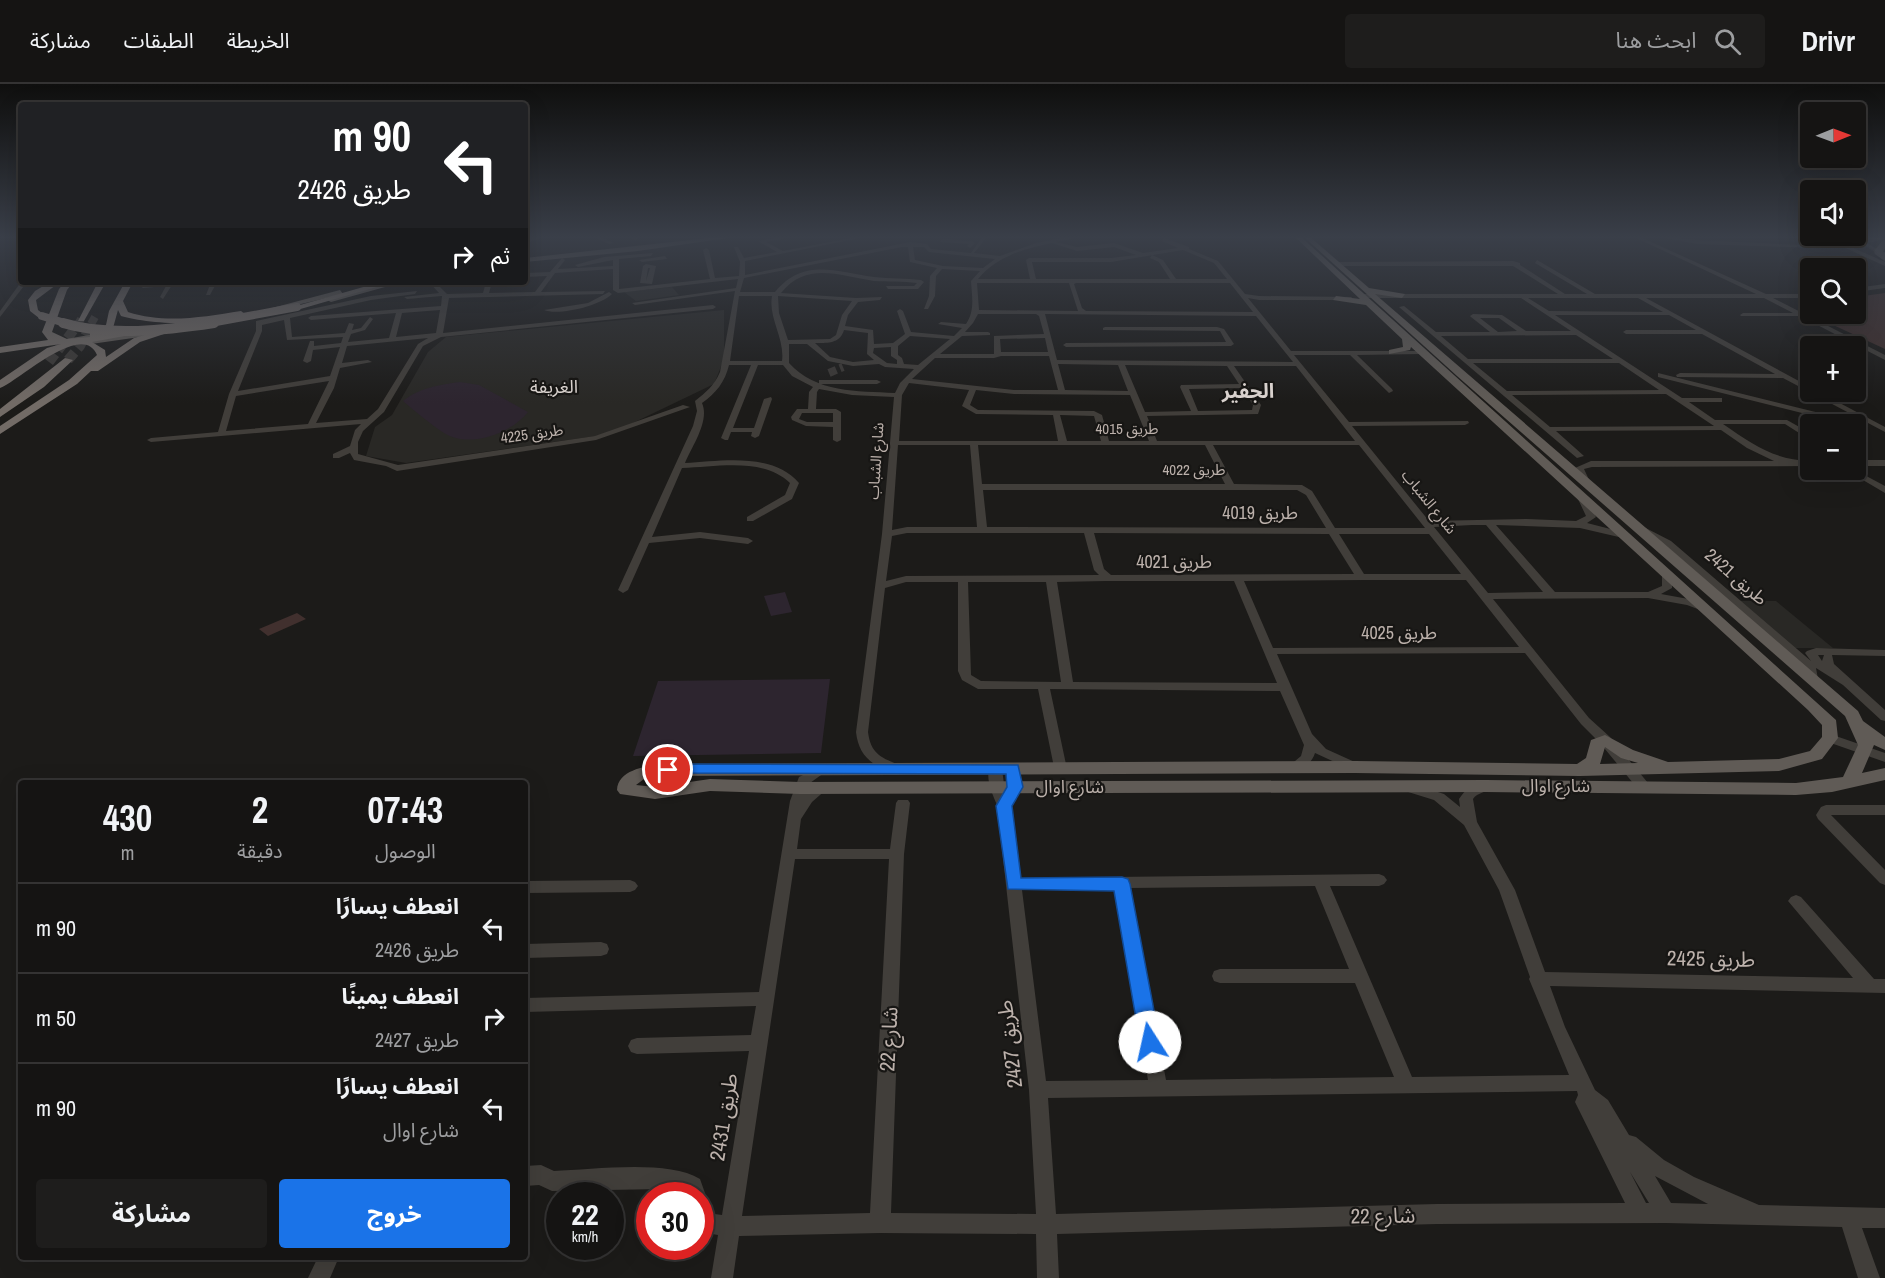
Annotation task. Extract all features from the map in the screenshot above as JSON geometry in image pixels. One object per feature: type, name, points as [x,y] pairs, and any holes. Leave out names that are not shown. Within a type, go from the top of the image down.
[{"type":"highway","points":[[40,292],[32,300],[34,311],[42,316],[78,326],[149,328],[224,321],[297,307],[354,292]]},
{"type":"highway","points":[[0,385],[33,360],[50,351],[59,339],[63,292]]},
{"type":"highway","points":[[81,319],[96,292]]},
{"type":"highway","points":[[110,326],[111,317],[123,292]]},
{"type":"highway","points":[[118,301],[124,314],[148,320],[258,319]]},
{"type":"highway","points":[[0,350],[82,335],[110,326]]},
{"type":"highway","points":[[90,339],[110,326]]},
{"type":"highway","points":[[59,339],[90,339],[169,329]]},
{"type":"highway","points":[[0,430],[137,340],[169,329]]},
{"type":"highway","points":[[0,350],[37,336],[94,345],[102,352]]},
{"type":"highway","points":[[33,360],[68,348],[88,348],[102,352]]},
{"type":"highway","points":[[0,350],[28,355],[29,357],[14,373]]},
{"type":"highway","points":[[74,382],[94,366],[102,352]]},
{"type":"highway","points":[[0,414],[40,386],[68,360]]},
{"type":"highway","points":[[0,402],[49,362]]},
{"type":"main road","points":[[169,329],[258,319],[349,292]]},
{"type":"main road","points":[[169,329],[270,315],[361,292]]},
{"type":"main road","points":[[1361,292],[1406,338],[1813,706],[1830,723],[1831,734]]},
{"type":"main road","points":[[1361,292],[1367,297],[1386,302],[1460,374],[1852,714],[1859,725],[1865,748],[1849,781]]},
{"type":"main road","points":[[1336,298],[1402,296]]},
{"type":"main road","points":[[1392,352],[1407,348],[1406,338]]},
{"type":"main road","points":[[1422,352],[1460,374]]},
{"type":"main road","points":[[1859,725],[1885,745]]},
{"type":"main road","name":"شارع اوال","points":[[1831,734],[1816,755],[1788,764],[1682,769],[1631,778],[1486,786],[800,788],[710,785],[655,794],[626,790],[626,784],[632,778],[659,770],[1295,767],[1580,770],[1631,778],[1796,789],[1832,786],[1885,774]]},
{"type":"main road","points":[[1580,770],[1594,761],[1601,742],[1636,757],[1682,769]]},
{"type":"street","points":[[0,315],[17,292]]},
{"type":"street","points":[[163,297],[166,292]]},
{"type":"street","points":[[234,321],[287,318],[349,303],[415,292]]},
{"type":"street","points":[[442,292],[445,295]]},
{"type":"street","points":[[549,324],[547,310],[560,292]]},
{"type":"street","points":[[361,314],[375,299],[560,292],[613,292],[652,313]]},
{"type":"street","points":[[547,310],[575,308],[602,299],[613,292]]},
{"type":"street","points":[[681,292],[696,309]]},
{"type":"street","points":[[779,292],[775,295],[774,303],[786,342],[785,363]]},
{"type":"street","points":[[926,308],[932,292]]},
{"type":"street","points":[[975,292],[976,310],[994,312],[1240,313],[1253,309],[1259,298]]},
{"type":"street","points":[[1073,292],[1079,309],[1084,312]]},
{"type":"street","name":"شارع الشباب","points":[[1239,292],[1631,778]]},
{"type":"street","points":[[1558,292],[1565,296]]},
{"type":"street","points":[[1588,292],[1595,296]]},
{"type":"street","points":[[1756,292],[1885,358]]},
{"type":"street","points":[[635,303],[737,293],[756,296],[856,300],[880,298]]},
{"type":"street","points":[[622,590],[700,414],[691,404],[712,391],[728,363],[737,293]]},
{"type":"street","points":[[439,335],[445,295]]},
{"type":"street","points":[[1242,295],[1259,298],[1336,298]]},
{"type":"street","points":[[1402,296],[1800,296]]},
{"type":"street","points":[[1386,302],[1429,296]]},
{"type":"street","points":[[1522,296],[1750,446],[1774,458],[1793,463]]},
{"type":"street","points":[[1639,296],[1800,385]]},
{"type":"street","points":[[786,342],[831,341],[839,336],[845,315],[856,300]]},
{"type":"street","points":[[0,304],[8,303]]},
{"type":"street","points":[[336,316],[349,303]]},
{"type":"street","points":[[310,348],[713,307]]},
{"type":"street","points":[[1402,307],[1580,456]]},
{"type":"street","points":[[314,312],[311,319],[443,308]]},
{"type":"street","name":"شارع الشباب","points":[[901,770],[872,758],[862,743],[888,530],[898,395],[920,367],[968,326],[976,310]]},
{"type":"street","points":[[900,311],[908,334]]},
{"type":"street","points":[[1036,312],[1042,315],[1062,393]]},
{"type":"street","points":[[1162,312],[1172,329]]},
{"type":"street","points":[[392,340],[399,313]]},
{"type":"street","points":[[1548,314],[1670,314]]},
{"type":"street","points":[[258,319],[270,315]]},
{"type":"street","points":[[1743,315],[1799,315]]},
{"type":"street","points":[[1497,334],[1473,316],[1500,316],[1525,334]]},
{"type":"street","points":[[287,318],[289,339],[347,334],[363,329],[370,319]]},
{"type":"street","points":[[222,432],[258,319]]},
{"type":"street","points":[[312,424],[333,378],[351,324]]},
{"type":"street","points":[[942,324],[968,326]]},
{"type":"street","points":[[1484,324],[1511,324]]},
{"type":"street","points":[[842,328],[869,330],[870,354],[882,364]]},
{"type":"street","points":[[1066,345],[1231,345],[1220,330],[1105,329]]},
{"type":"street","points":[[1626,332],[1703,332]]},
{"type":"street","points":[[1434,334],[1579,333]]},
{"type":"street","points":[[870,346],[895,345],[908,334],[958,336],[988,334]]},
{"type":"street","points":[[336,456],[355,447],[357,435],[381,410],[420,345],[439,335]]},
{"type":"street","points":[[997,354],[995,338],[998,336],[1048,336]]},
{"type":"street","points":[[307,361],[314,338]]},
{"type":"street","points":[[0,350],[59,339]]},
{"type":"street","points":[[808,341],[817,348],[821,355],[845,365],[882,364],[920,367]]},
{"type":"street","points":[[895,345],[894,356],[900,359],[901,365]]},
{"type":"street","points":[[1169,345],[1178,363]]},
{"type":"street","points":[[1287,351],[1422,352]]},
{"type":"street","points":[[1351,352],[1389,391]]},
{"type":"street","points":[[934,356],[992,357],[997,354],[1120,362],[1297,363]]},
{"type":"street","points":[[1466,361],[1620,361]]},
{"type":"street","points":[[337,366],[368,362]]},
{"type":"street","points":[[1120,362],[1131,393],[1154,443]]},
{"type":"street","points":[[728,363],[785,363],[797,375],[817,386],[870,394],[898,395]]},
{"type":"street","points":[[755,363],[727,434],[756,433],[768,399]]},
{"type":"street","points":[[1141,414],[1255,412],[1257,405],[1229,363]]},
{"type":"street","points":[[870,394],[877,382],[882,364]]},
{"type":"street","points":[[809,382],[829,373]]},
{"type":"street","points":[[1643,375],[1784,376]]},
{"type":"street","points":[[1661,375],[1812,414]]},
{"type":"street","points":[[233,393],[333,378]]},
{"type":"street","points":[[907,381],[1014,392],[1131,393]]},
{"type":"street","points":[[809,382],[877,382]]},
{"type":"street","points":[[812,411],[812,394],[817,386]]},
{"type":"street","points":[[1196,414],[1184,387],[1244,386]]},
{"type":"street","points":[[973,388],[966,406],[976,412],[1096,414],[1106,443]]},
{"type":"street","points":[[1505,393],[1668,392]]},
{"type":"street","points":[[1681,400],[1719,400]]},
{"type":"street","points":[[1832,402],[1885,430]]},
{"type":"street","name":"طريق 4225","points":[[355,447],[354,455],[359,459],[388,464],[397,468],[596,438],[691,404]]},
{"type":"street","points":[[837,425],[806,424],[795,419],[799,412],[836,411],[837,425],[837,440]]},
{"type":"street","points":[[1056,413],[1064,443]]},
{"type":"street","points":[[151,440],[312,424],[368,421]]},
{"type":"street","points":[[1714,423],[1787,422],[1800,430]]},
{"type":"street","points":[[1345,424],[1465,423]]},
{"type":"street","points":[[1866,425],[1875,425]]},
{"type":"street","points":[[1547,429],[1723,428]]},
{"type":"street","name":"طريق 4015","points":[[893,443],[1361,443]]},
{"type":"street","points":[[974,443],[982,530]]},
{"type":"street","points":[[1208,443],[1230,485]]},
{"type":"street","points":[[1750,446],[1766,463]]},
{"type":"street","points":[[1554,454],[1574,460],[1601,463],[1800,463]]},
{"type":"street","points":[[1587,484],[1579,468],[1601,463]]},
{"type":"street","points":[[1866,464],[1885,463]]},
{"type":"street","points":[[678,466],[760,465],[774,467],[791,477],[795,483],[789,496],[750,519]]},
{"type":"street","points":[[1866,474],[1885,490]]},
{"type":"street","name":"طريق 4022","points":[[978,487],[1289,485],[1303,488],[1361,578]]},
{"type":"street","points":[[1577,524],[1591,517],[1583,499]]},
{"type":"street","points":[[1489,524],[1552,596]]},
{"type":"street","name":"طريق 4019","points":[[888,530],[1332,530],[1489,524],[1577,524],[1611,529],[1623,535]]},
{"type":"street","name":"طريق 2421","points":[[1636,526],[1664,539],[1811,662],[1846,682]]},
{"type":"street","points":[[1088,530],[1098,568],[1109,579]]},
{"type":"street","points":[[644,541],[700,535],[748,541]]},
{"type":"street","points":[[1648,595],[1667,588],[1667,575]]},
{"type":"street","name":"طريق 4021","points":[[881,586],[901,579],[1469,577]]},
{"type":"street","points":[[963,579],[964,671],[971,682],[987,687],[1286,687]]},
{"type":"street","points":[[1051,579],[1068,687]]},
{"type":"street","points":[[1238,579],[1310,745],[1307,758],[1295,767]]},
{"type":"street","points":[[1484,596],[1648,595],[1690,602],[1704,608]]},
{"type":"street","name":"طريق 4025","points":[[1270,651],[1528,650]]},
{"type":"street","points":[[1812,679],[1810,656],[1817,650],[1885,653]]},
{"type":"street","points":[[1811,662],[1845,653]]},
{"type":"street","name":"طريق 2421","points":[[1828,657],[1828,665],[1885,717]]},
{"type":"street","points":[[1044,687],[1060,769]]},
{"type":"street","points":[[1831,734],[1885,758]]},
{"type":"street","points":[[1306,736],[1321,752],[1355,767]]},
{"type":"street","points":[[1865,748],[1885,752]]},
{"type":"street","name":"طريق 2427","points":[[995,769],[996,787],[1004,806],[1038,1090],[1047,1224],[1048,1278]]},
{"type":"street","points":[[1004,806],[1015,787],[1013,769]]},
{"type":"street","points":[[800,788],[808,776],[821,770]]},
{"type":"street","points":[[1403,786],[1439,797],[1470,822]]},
{"type":"street","points":[[1486,786],[1470,793],[1466,799],[1470,822],[1507,890],[1556,1027],[1586,1090],[1601,1107],[1618,1133],[1666,1213]]},
{"type":"street","name":"طريق 2431","points":[[722,1278],[800,788]]},
{"type":"street","name":"طريق 2431","points":[[796,818],[807,799],[821,788]]},
{"type":"street","name":"شارع 22","points":[[880,1223],[897,854],[903,803]]},
{"type":"street","points":[[1885,810],[1826,810],[1822,814],[1885,879]]},
{"type":"street","points":[[790,854],[897,854]]},
{"type":"street","points":[[1014,884],[1379,880]]},
{"type":"street","points":[[1320,881],[1406,1085]]},
{"type":"street","points":[[1122,884],[1158,1087]]},
{"type":"street","points":[[528,887],[630,886]]},
{"type":"street","points":[[1796,901],[1878,986]]},
{"type":"street","points":[[528,951],[601,949]]},
{"type":"street","points":[[1220,976],[1360,976]]},
{"type":"street","name":"طريق 2425","points":[[1537,979],[1878,986]]},
{"type":"street","points":[[528,1005],[767,999]]},
{"type":"street","points":[[637,1046],[760,1043]]},
{"type":"street","points":[[1038,1090],[1406,1085],[1586,1090]]},
{"type":"street","points":[[1586,1090],[1584,1102],[1641,1214]]},
{"type":"street","points":[[1618,1133],[1632,1147],[1680,1181],[1703,1194],[1761,1216]]},
{"type":"street","points":[[528,1176],[541,1175],[552,1181],[666,1179],[679,1182]]},
{"type":"street","name":"شارع 22","points":[[714,1224],[731,1226],[880,1223],[1047,1224],[1437,1214],[1666,1213],[1849,1219],[1885,1218]]},
{"type":"street","points":[[1849,1219],[1869,1278]]},
{"type":"street","points":[[318,1278],[327,1260]]},
{"type":"shaded area","points":[[624,292],[676,292],[679,295],[636,301]]},
{"type":"shaded area","points":[[1885,293],[1885,349],[1866,340],[1866,336],[1857,336],[1831,324],[1866,324],[1866,296]]},
{"type":"shaded area","points":[[724,310],[724,359],[714,384],[610,434],[406,463],[366,456],[375,427],[392,415],[428,352],[446,337]]},
{"type":"shaded area","points":[[460,382],[479,385],[528,412],[521,420],[501,432],[477,439],[465,439],[454,438],[444,433],[403,401],[423,390]]},
{"type":"shaded area","points":[[785,592],[792,612],[771,616],[764,596]]},
{"type":"shaded area","points":[[1727,601],[1776,601],[1833,648],[1780,648]]},
{"type":"shaded area","points":[[297,613],[306,619],[268,636],[259,629]]},
{"type":"shaded area","points":[[830,679],[821,753],[633,756],[658,681]]},
{"type":"tunnel","points":[[91,324],[95,317]]},
{"type":"tunnel","points":[[78,324],[81,319]]},
{"type":"tunnel","points":[[49,362],[79,323]]},
{"type":"tunnel","points":[[68,360],[80,346],[92,323]]},
{"type":"tunnel","points":[[829,373],[843,367]]},
{"type":"district","name":"الغريفة","points":[[554,387]]},
{"type":"district","name":"الجفير","points":[[1248,391]]},
{"type":"route","points":[[668,770],[1013,769],[1015,787],[1004,806],[1014,884],[1122,884],[1150,1042]]}]
